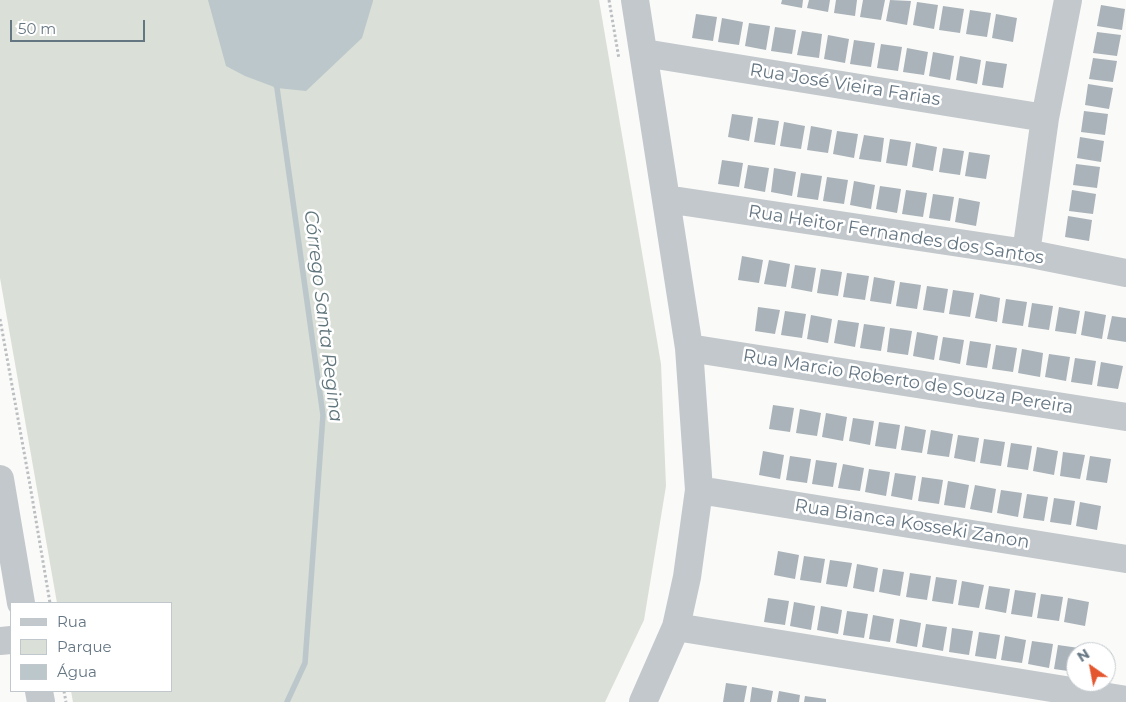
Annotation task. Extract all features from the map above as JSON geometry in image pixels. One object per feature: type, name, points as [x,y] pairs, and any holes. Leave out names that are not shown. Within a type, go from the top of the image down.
[{"type":"street","points":[[635,0],[689,348],[699,490],[687,576],[676,627],[643,702]]},
{"type":"street","points":[[1026,254],[1046,118],[1068,0]]},
{"type":"street","name":"Rua José Vieira Farias","points":[[644,53],[1046,118]]},
{"type":"street","name":"Rua Heitor Fernandes dos Santos","points":[[666,199],[1026,254],[1126,274]]},
{"type":"street","name":"Rua Marcio Roberto de Souza Pereira","points":[[689,348],[1126,417]]},
{"type":"street","points":[[1,490],[22,602]]},
{"type":"street","name":"Rua Bianca Kosseki Zanon","points":[[699,490],[1126,559]]},
{"type":"street","points":[[676,627],[1126,700]]},
{"type":"path","points":[[610,0],[621,67]]},
{"type":"path","points":[[0,319],[50,602]]},
{"type":"green space","points":[[0,0],[599,0],[661,364],[666,486],[644,620],[605,702],[73,702],[71,692],[172,692],[172,602],[57,602],[0,278]]},
{"type":"water","points":[[208,0],[373,1],[362,38],[306,91],[277,88],[245,76],[226,66]]},
{"type":"building","points":[[782,0],[803,0],[802,8],[781,4]]},
{"type":"building","points":[[809,0],[830,0],[828,12],[807,8]]},
{"type":"building","points":[[836,0],[857,0],[855,16],[834,13]]},
{"type":"building","points":[[863,0],[885,0],[881,20],[860,17]]},
{"type":"building","points":[[890,0],[911,1],[907,25],[886,21]]},
{"type":"building","points":[[917,2],[938,5],[934,29],[913,25]]},
{"type":"building","points":[[1101,5],[1125,9],[1122,30],[1097,26]]},
{"type":"building","points":[[943,6],[964,9],[960,33],[939,30]]},
{"type":"building","points":[[970,10],[991,13],[987,37],[966,34]]},
{"type":"building","points":[[696,14],[717,17],[713,41],[692,38]]},
{"type":"building","points":[[996,14],[1017,18],[1013,42],[992,38]]},
{"type":"building","points":[[722,18],[743,22],[739,45],[718,42]]},
{"type":"building","points":[[749,23],[770,26],[766,50],[745,46]]},
{"type":"building","points":[[775,27],[796,30],[792,54],[771,51]]},
{"type":"building","points":[[802,31],[822,34],[819,58],[797,55]]},
{"type":"building","points":[[1097,32],[1121,35],[1117,56],[1093,53]]},
{"type":"building","points":[[828,35],[849,39],[845,63],[824,59]]},
{"type":"building","points":[[854,40],[875,43],[871,67],[850,64]]},
{"type":"building","points":[[881,44],[902,47],[898,71],[877,68]]},
{"type":"building","points":[[907,48],[928,52],[924,75],[903,72]]},
{"type":"building","points":[[933,52],[954,56],[950,80],[929,76]]},
{"type":"building","points":[[960,56],[981,60],[977,84],[956,80]]},
{"type":"building","points":[[1093,58],[1117,61],[1113,82],[1089,79]]},
{"type":"building","points":[[986,61],[1007,64],[1003,88],[982,85]]},
{"type":"building","points":[[1088,84],[1113,88],[1109,109],[1085,105]]},
{"type":"building","points":[[1084,111],[1108,114],[1105,135],[1081,132]]},
{"type":"building","points":[[732,114],[753,117],[749,141],[728,137]]},
{"type":"building","points":[[758,118],[779,121],[775,145],[754,142]]},
{"type":"building","points":[[784,122],[805,126],[801,149],[780,146]]},
{"type":"building","points":[[811,126],[832,130],[828,153],[807,150]]},
{"type":"building","points":[[837,131],[858,134],[854,158],[833,154]]},
{"type":"building","points":[[864,135],[884,138],[881,162],[859,159]]},
{"type":"building","points":[[1080,137],[1104,141],[1101,162],[1077,158]]},
{"type":"building","points":[[890,139],[911,142],[907,166],[886,163]]},
{"type":"building","points":[[916,143],[937,147],[933,171],[912,167]]},
{"type":"building","points":[[943,148],[964,151],[960,175],[939,172]]},
{"type":"building","points":[[969,152],[990,155],[986,179],[965,176]]},
{"type":"building","points":[[722,160],[743,163],[739,187],[718,184]]},
{"type":"building","points":[[1076,164],[1100,167],[1097,188],[1073,185]]},
{"type":"building","points":[[748,165],[769,168],[765,192],[744,188]]},
{"type":"building","points":[[774,168],[796,172],[792,196],[771,192]]},
{"type":"building","points":[[801,173],[822,176],[818,200],[797,197]]},
{"type":"building","points":[[827,177],[848,180],[844,204],[823,201]]},
{"type":"building","points":[[854,181],[875,185],[871,209],[850,205]]},
{"type":"building","points":[[880,186],[901,189],[897,213],[876,209]]},
{"type":"building","points":[[906,190],[927,193],[923,217],[902,214]]},
{"type":"building","points":[[1072,190],[1096,194],[1093,214],[1069,211]]},
{"type":"building","points":[[933,194],[954,197],[950,221],[929,218]]},
{"type":"building","points":[[959,198],[980,202],[976,226],[955,222]]},
{"type":"building","points":[[1068,216],[1092,220],[1089,241],[1065,237]]},
{"type":"building","points":[[742,256],[763,260],[759,283],[738,280]]},
{"type":"building","points":[[769,260],[790,264],[786,287],[764,284]]},
{"type":"building","points":[[795,265],[816,268],[812,292],[791,288]]},
{"type":"building","points":[[821,269],[842,272],[838,296],[817,293]]},
{"type":"building","points":[[847,273],[869,276],[865,300],[843,297]]},
{"type":"building","points":[[874,277],[895,281],[891,304],[870,301]]},
{"type":"building","points":[[900,282],[921,285],[917,309],[896,306]]},
{"type":"building","points":[[927,286],[948,289],[944,313],[923,310]]},
{"type":"building","points":[[953,290],[974,293],[970,317],[949,314]]},
{"type":"building","points":[[980,294],[1000,298],[997,322],[975,318]]},
{"type":"building","points":[[1006,299],[1027,302],[1023,326],[1002,323]]},
{"type":"building","points":[[1032,303],[1053,306],[1049,330],[1028,327]]},
{"type":"building","points":[[758,307],[780,310],[775,334],[755,331]]},
{"type":"building","points":[[1059,307],[1080,311],[1076,334],[1055,331]]},
{"type":"building","points":[[785,311],[806,314],[802,338],[781,335]]},
{"type":"building","points":[[1085,311],[1106,315],[1102,339],[1081,335]]},
{"type":"building","points":[[811,315],[832,319],[828,343],[807,339]]},
{"type":"building","points":[[1112,316],[1126,318],[1126,342],[1107,339]]},
{"type":"building","points":[[838,320],[859,323],[855,347],[834,343]]},
{"type":"building","points":[[864,324],[885,327],[881,351],[860,348]]},
{"type":"building","points":[[890,328],[912,331],[908,355],[887,352]]},
{"type":"building","points":[[917,332],[938,336],[934,360],[913,356]]},
{"type":"building","points":[[943,337],[964,340],[960,364],[939,360]]},
{"type":"building","points":[[970,341],[991,344],[987,368],[966,365]]},
{"type":"building","points":[[996,345],[1017,348],[1013,372],[992,369]]},
{"type":"building","points":[[1022,349],[1043,353],[1040,377],[1018,373]]},
{"type":"building","points":[[1049,354],[1070,357],[1066,381],[1045,377]]},
{"type":"building","points":[[1075,358],[1096,361],[1092,385],[1071,382]]},
{"type":"building","points":[[1101,362],[1123,366],[1118,389],[1097,386]]},
{"type":"building","points":[[773,405],[794,408],[790,432],[769,429]]},
{"type":"building","points":[[800,409],[821,413],[817,436],[796,433]]},
{"type":"building","points":[[826,413],[847,417],[843,441],[822,437]]},
{"type":"building","points":[[853,418],[874,421],[870,445],[849,441]]},
{"type":"building","points":[[879,422],[900,425],[896,449],[875,446]]},
{"type":"building","points":[[905,426],[926,430],[922,453],[901,450]]},
{"type":"building","points":[[931,430],[953,434],[949,457],[927,454]]},
{"type":"building","points":[[958,435],[979,438],[975,462],[954,458]]},
{"type":"building","points":[[984,439],[1005,442],[1001,466],[980,463]]},
{"type":"building","points":[[1011,443],[1032,446],[1028,470],[1007,467]]},
{"type":"building","points":[[1037,447],[1058,451],[1054,475],[1033,471]]},
{"type":"building","points":[[763,451],[784,455],[780,479],[759,475]]},
{"type":"building","points":[[1063,452],[1085,455],[1080,479],[1060,476]]},
{"type":"building","points":[[790,456],[811,459],[807,483],[786,480]]},
{"type":"building","points":[[1090,456],[1111,459],[1107,483],[1086,480]]},
{"type":"building","points":[[816,460],[837,463],[833,487],[812,484]]},
{"type":"building","points":[[843,464],[864,468],[860,491],[838,488]]},
{"type":"building","points":[[869,469],[890,472],[886,496],[865,492]]},
{"type":"building","points":[[895,473],[916,476],[912,500],[891,496]]},
{"type":"building","points":[[922,477],[943,480],[939,504],[918,501]]},
{"type":"building","points":[[948,481],[969,485],[965,508],[944,505]]},
{"type":"building","points":[[975,485],[996,489],[992,513],[970,509]]},
{"type":"building","points":[[1001,490],[1022,493],[1018,517],[997,513]]},
{"type":"building","points":[[1027,494],[1048,497],[1044,521],[1023,518]]},
{"type":"building","points":[[1054,498],[1075,501],[1071,525],[1050,522]]},
{"type":"building","points":[[1080,502],[1101,506],[1097,530],[1076,526]]},
{"type":"building","points":[[778,551],[799,555],[795,579],[774,575]]},
{"type":"building","points":[[804,556],[825,559],[821,583],[800,580]]},
{"type":"building","points":[[830,560],[852,563],[847,587],[826,584]]},
{"type":"building","points":[[857,564],[878,568],[874,592],[853,588]]},
{"type":"building","points":[[883,569],[904,572],[900,596],[879,592]]},
{"type":"building","points":[[910,573],[931,576],[927,600],[906,597]]},
{"type":"building","points":[[936,577],[957,580],[953,604],[932,601]]},
{"type":"building","points":[[962,581],[984,585],[979,608],[958,605]]},
{"type":"building","points":[[989,586],[1010,589],[1006,613],[985,609]]},
{"type":"building","points":[[1015,590],[1036,593],[1032,617],[1011,614]]},
{"type":"building","points":[[1041,594],[1063,597],[1059,621],[1037,618]]},
{"type":"building","points":[[768,598],[789,601],[785,625],[764,622]]},
{"type":"building","points":[[1068,598],[1089,602],[1085,626],[1064,622]]},
{"type":"building","points":[[794,602],[815,606],[811,630],[790,626]]},
{"type":"building","points":[[821,606],[842,610],[838,634],[817,630]]},
{"type":"building","points":[[847,611],[868,614],[864,638],[843,635]]},
{"type":"building","points":[[873,615],[894,619],[890,642],[869,639]]},
{"type":"building","points":[[900,619],[921,623],[917,647],[896,643]]},
{"type":"building","points":[[926,624],[947,627],[943,651],[922,647]]},
{"type":"building","points":[[952,628],[973,631],[969,655],[949,652]]},
{"type":"building","points":[[979,632],[1000,635],[996,659],[975,656]]},
{"type":"building","points":[[1005,636],[1026,640],[1022,663],[1001,660]]},
{"type":"building","points":[[1032,641],[1053,644],[1049,668],[1028,664]]},
{"type":"building","points":[[1058,645],[1066,646],[1066,671],[1054,669]]},
{"type":"building","points":[[726,683],[747,686],[744,702],[723,702]]},
{"type":"building","points":[[752,687],[773,691],[771,702],[750,702]]},
{"type":"building","points":[[779,691],[800,695],[799,702],[777,702]]},
{"type":"building","points":[[805,696],[826,699],[826,702],[804,702]]},
{"type":"waterway","name":"Córrego Santa Regina","points":[[275,83],[323,415],[305,663],[287,702]]}]
